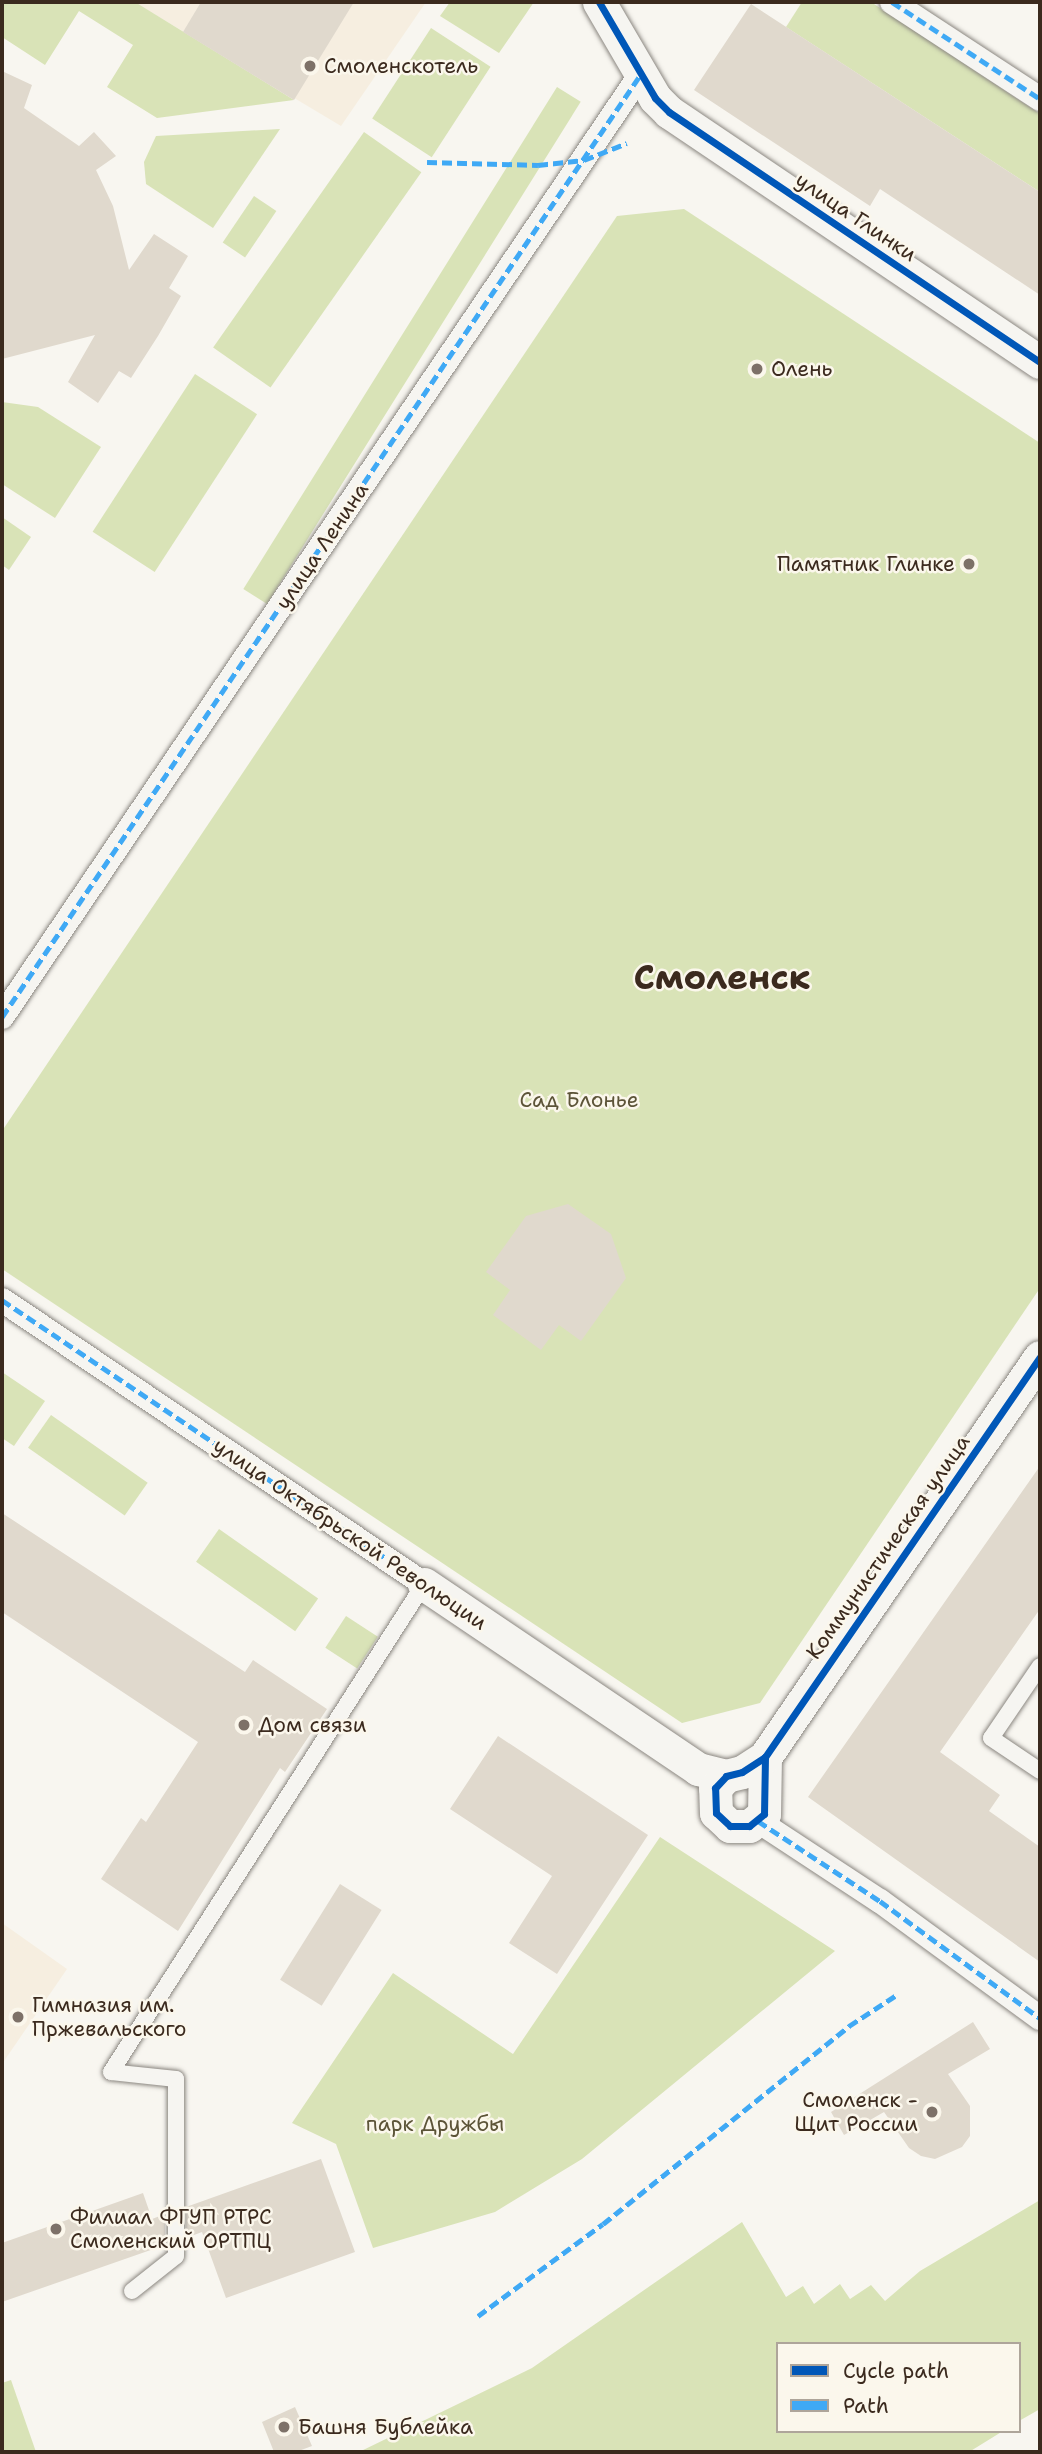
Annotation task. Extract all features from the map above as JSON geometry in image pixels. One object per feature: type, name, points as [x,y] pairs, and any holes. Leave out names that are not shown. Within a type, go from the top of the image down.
[{"type":"street","name":"улица Глинки","points":[[599,2],[648,86],[669,112],[1040,362]]},
{"type":"street","points":[[892,2],[1040,99]]},
{"type":"street","name":"улица Ленина","points":[[2,1017],[648,86]]},
{"type":"street","name":"улица Октябрьской Революции","points":[[2,1300],[712,1780]]},
{"type":"street","name":"Коммунистическая улица","points":[[765,1757],[1040,1357]]},
{"type":"street","points":[[765,1757],[743,1772],[712,1780],[716,1813],[730,1826],[758,1821],[880,1901],[1040,2018]]},
{"type":"street","points":[[758,1821],[767,1805],[765,1757]]},
{"type":"lane","points":[[132,2291],[176,2256],[176,2079],[111,2072],[424,1584]]},
{"type":"lane","points":[[1040,1666],[991,1738],[1040,1771]]},
{"type":"shaded area","name":"Смоленскотель","points":[[134,2],[426,2],[341,126]]},
{"type":"shaded area","name":"Гимназия им. Пржевальского","points":[[2,1923],[67,1969],[2,2064]]},
{"type":"green space","points":[[2,2],[135,2],[294,100],[157,118],[107,87],[133,45],[79,11],[45,65],[2,37]]},
{"type":"green space","points":[[450,2],[534,2],[499,53],[440,16]]},
{"type":"green space","points":[[802,2],[871,2],[1040,114],[1040,192],[786,27]]},
{"type":"green space","points":[[431,28],[491,67],[432,157],[372,119]]},
{"type":"green space","points":[[557,87],[581,102],[267,604],[243,589]]},
{"type":"green space","points":[[280,129],[213,228],[146,184],[144,162],[156,136]]},
{"type":"green space","points":[[364,132],[421,172],[270,388],[213,347]]},
{"type":"green space","points":[[254,196],[276,211],[245,258],[223,242]]},
{"type":"green space","name":"Сад Блонье","points":[[684,209],[1040,443],[1040,1288],[760,1703],[682,1723],[2,1269],[2,1131],[617,216]]},
{"type":"green space","points":[[195,374],[257,414],[155,572],[93,532]]},
{"type":"green space","points":[[2,402],[38,407],[101,447],[55,518],[2,484]]},
{"type":"green space","points":[[2,517],[31,537],[9,570],[2,565]]},
{"type":"green space","points":[[2,1372],[45,1401],[14,1446],[2,1438]]},
{"type":"green space","points":[[51,1415],[148,1483],[125,1515],[28,1448]]},
{"type":"green space","points":[[219,1529],[318,1598],[295,1631],[196,1562]]},
{"type":"green space","points":[[346,1616],[378,1637],[357,1669],[325,1648]]},
{"type":"green space","name":"парк Дружбы","points":[[660,1837],[835,1951],[582,2159],[495,2212],[373,2248],[336,2144],[292,2123],[393,1973],[513,2054]]},
{"type":"green space","points":[[1040,2200],[1040,2409],[1021,2420],[1021,2342],[776,2342],[776,2433],[1000,2433],[969,2452],[359,2452],[532,2368],[742,2222],[786,2297],[803,2286],[814,2304],[840,2284],[850,2299],[871,2285],[885,2301],[920,2271]]},
{"type":"green space","points":[[11,2380],[36,2452],[2,2452],[2,2383]]},
{"type":"building","points":[[201,2],[354,2],[294,100],[183,32]]},
{"type":"building","points":[[751,4],[1040,192],[1040,295],[880,189],[870,206],[694,90]]},
{"type":"building","points":[[2,71],[32,85],[24,108],[79,146],[94,132],[116,156],[96,170],[113,206],[129,270],[154,234],[188,256],[169,288],[181,296],[158,336],[131,378],[119,371],[98,403],[68,382],[95,335],[2,359]]},
{"type":"building","points":[[568,1204],[611,1234],[626,1278],[581,1341],[559,1325],[541,1350],[493,1315],[510,1290],[486,1272],[526,1216]]},
{"type":"building","points":[[1040,1466],[1040,1609],[940,1752],[1000,1795],[989,1811],[1040,1847],[1040,1962],[808,1797]]},
{"type":"building","name":"Дом связи","points":[[2,1513],[245,1672],[253,1660],[327,1709],[285,1772],[280,1768],[178,1931],[101,1879],[141,1818],[146,1822],[198,1742],[2,1612]]},
{"type":"building","points":[[498,1736],[648,1835],[557,1974],[509,1943],[552,1876],[450,1809]]},
{"type":"building","points":[[340,1884],[382,1910],[322,2006],[280,1980]]},
{"type":"building","points":[[973,2022],[990,2049],[948,2074],[970,2106],[970,2136],[962,2147],[935,2159],[921,2156],[909,2148],[884,2112],[844,2135],[831,2112]]},
{"type":"building","points":[[321,2159],[355,2252],[226,2298],[202,2232],[186,2238],[186,2207]]},
{"type":"building","points":[[143,2193],[152,2219],[165,2214],[165,2245],[2,2302],[2,2243]]},
{"type":"building","name":"Башня Бублейка","points":[[295,2407],[312,2446],[296,2452],[274,2452],[262,2422]]},
{"type":"marked path","points":[[892,2],[1040,99]]},
{"type":"marked path","points":[[2,1017],[641,74]]},
{"type":"marked path","points":[[427,162],[538,165],[584,160],[627,143]]},
{"type":"marked path","points":[[2,1300],[424,1584]]},
{"type":"marked path","points":[[758,1821],[880,1901],[1040,2018]]},
{"type":"marked path","points":[[478,2316],[603,2224],[849,2026],[895,1996]]},
{"type":"cycle path","points":[[599,2],[655,98],[669,112],[1040,362]]},
{"type":"cycle path","points":[[765,1757],[764,1814],[749,1826],[730,1826],[716,1813],[715,1788],[726,1776],[742,1772],[765,1757],[1040,1357]]},
{"type":"place","name":"Смоленскотель","points":[[310,66]]},
{"type":"place","name":"Олень","points":[[757,369]]},
{"type":"place","name":"Памятник Глинке","points":[[969,564]]},
{"type":"place","name":"Дом связи","points":[[244,1725]]},
{"type":"place","name":"Гимназия им. Пржевальского","points":[[18,2017]]},
{"type":"place","name":"Смоленск - Щит России","points":[[932,2112]]},
{"type":"place","name":"Филиал ФГУП РТРС Смоленский ОРТПЦ","points":[[56,2229]]},
{"type":"place","name":"Башня Бублейка","points":[[284,2427]]},
{"type":"district","name":"Смоленск","points":[[722,977]]}]
